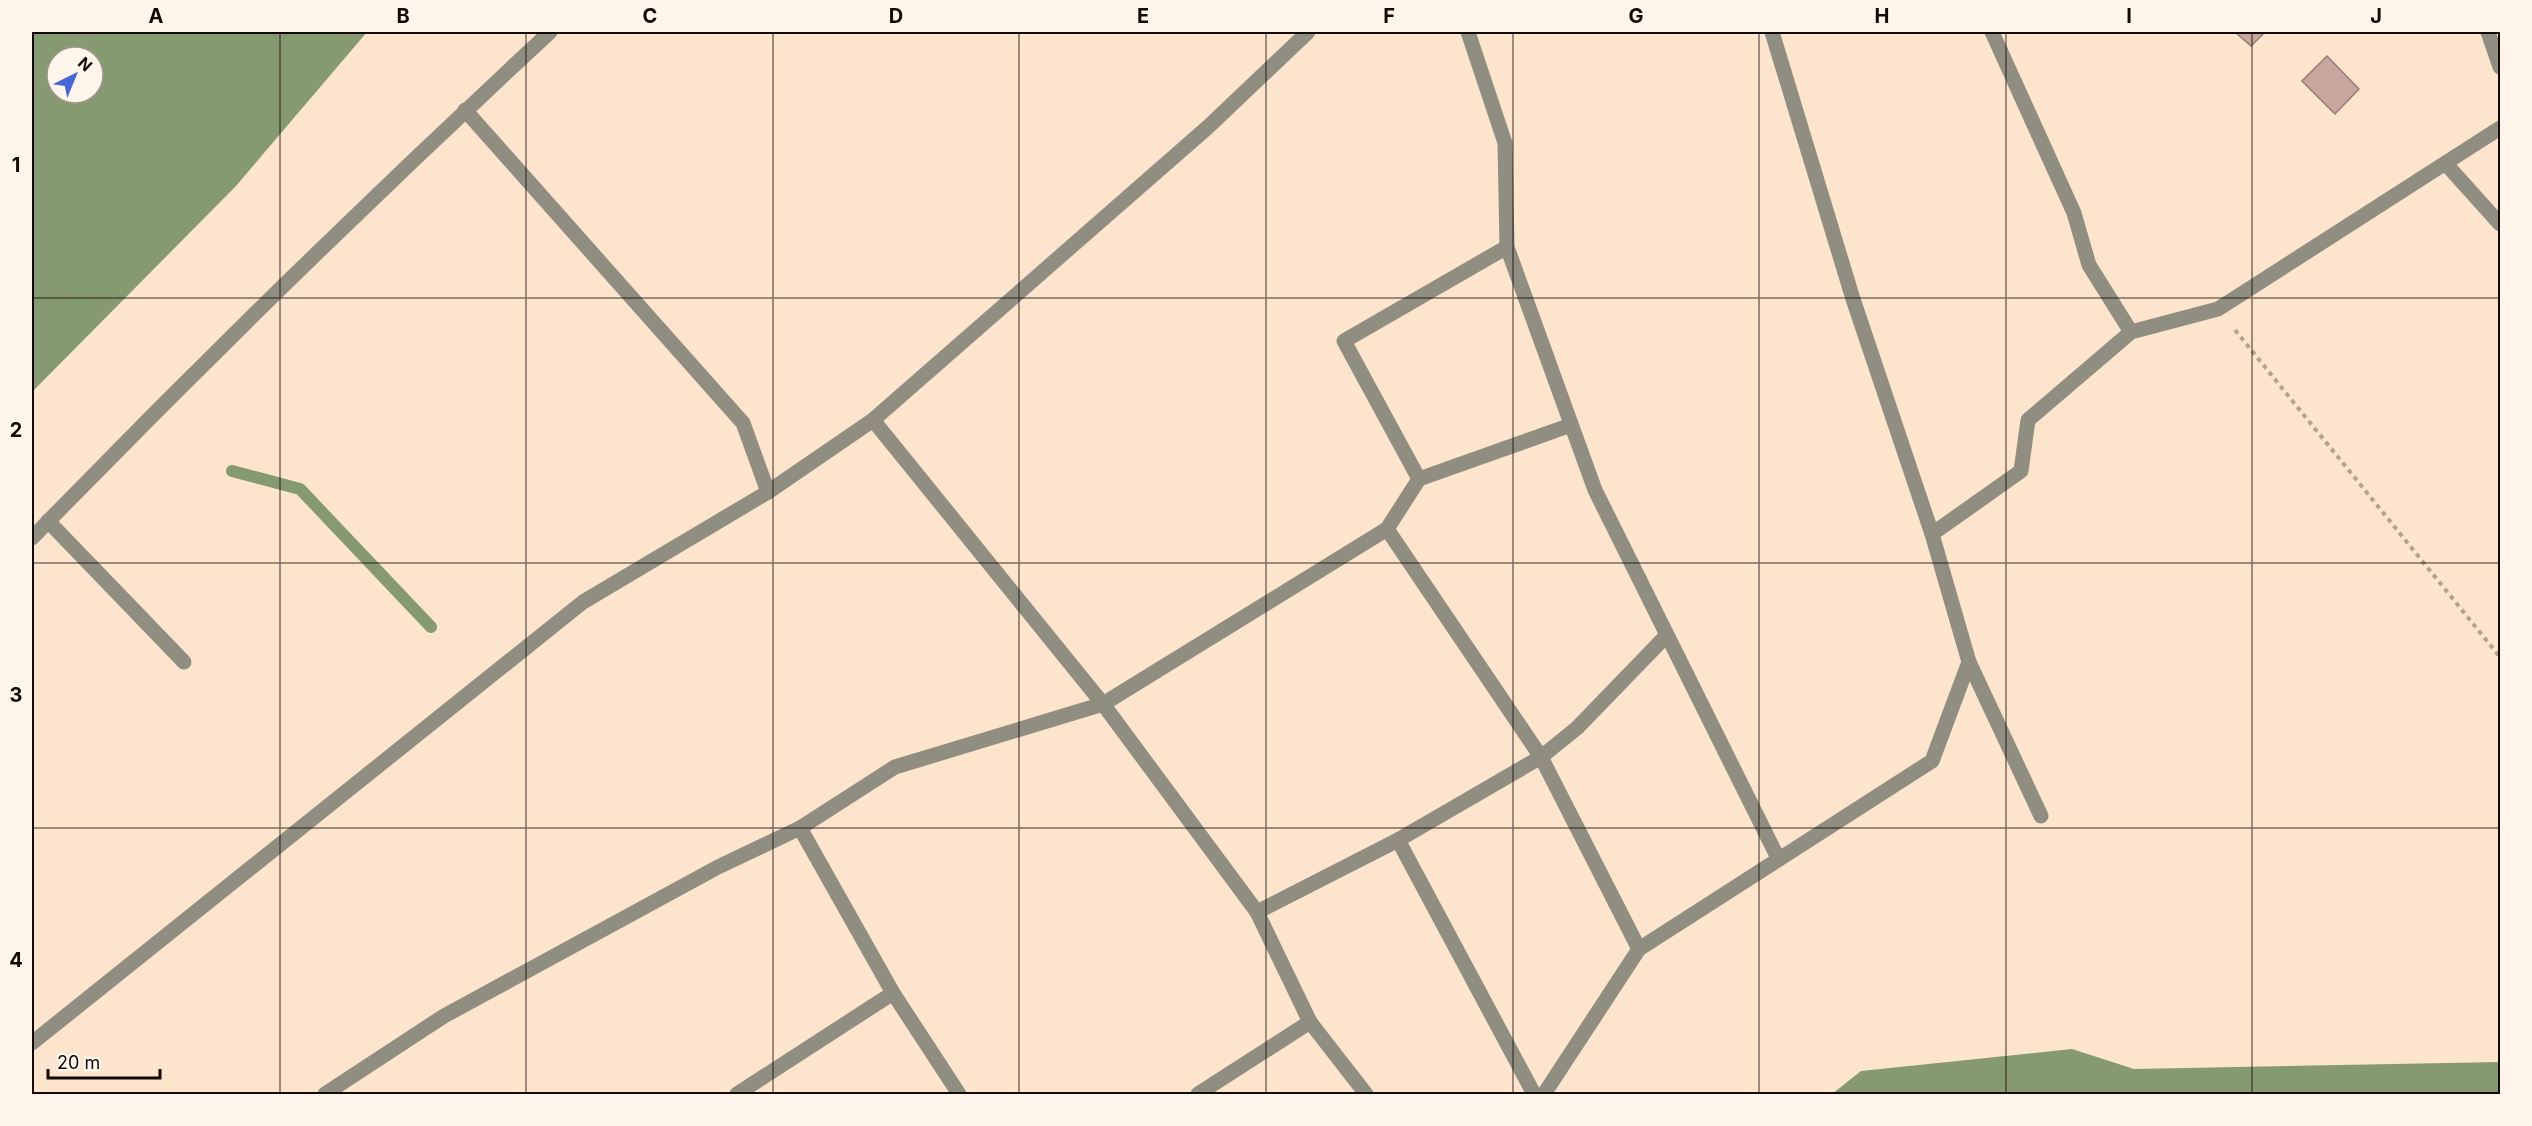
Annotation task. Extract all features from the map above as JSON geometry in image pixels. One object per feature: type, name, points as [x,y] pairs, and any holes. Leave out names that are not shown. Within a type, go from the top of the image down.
[{"type":"street","points":[[32,538],[186,380],[465,110],[550,32]]},
{"type":"street","points":[[32,1043],[583,602],[768,492],[873,420],[1208,127],[1308,32]]},
{"type":"street","points":[[1468,32],[1505,143],[1507,247],[1595,490],[1778,858]]},
{"type":"street","points":[[1772,32],[1853,299],[1932,534],[1969,662],[2041,816]]},
{"type":"street","points":[[1992,32],[2074,213],[2089,265],[2131,332]]},
{"type":"street","points":[[2488,32],[2500,67]]},
{"type":"street","points":[[465,110],[743,423],[768,492]]},
{"type":"street","points":[[1932,534],[2021,471],[2028,420],[2131,332],[2218,309],[2500,128]]},
{"type":"street","points":[[2446,164],[2500,224]]},
{"type":"street","points":[[1419,479],[1344,341],[1507,247]]},
{"type":"street","points":[[873,420],[1103,704],[1257,912],[1310,1022],[1366,1095]]},
{"type":"street","points":[[325,1095],[444,1016],[718,867],[800,828],[895,766],[1103,704],[1387,529],[1419,479],[1571,425]]},
{"type":"street","points":[[48,521],[184,662]]},
{"type":"street","points":[[1387,529],[1541,757],[1639,949]]},
{"type":"street","points":[[1257,912],[1398,840],[1541,757],[1577,729],[1666,636]]},
{"type":"street","points":[[1544,1095],[1639,949],[1932,761],[1969,662]]},
{"type":"street","points":[[800,828],[893,993],[959,1095]]},
{"type":"street","points":[[1398,840],[1534,1095]]},
{"type":"street","points":[[737,1095],[893,993]]},
{"type":"street","points":[[1198,1095],[1310,1022]]},
{"type":"path","points":[[2218,309],[2500,657]]},
{"type":"shaded area","points":[[32,32],[367,32],[236,186],[32,392]]},
{"type":"shaded area","points":[[2072,1049],[2134,1069],[2500,1062],[2500,1094],[1832,1094],[1861,1071]]},
{"type":"building","points":[[2235,32],[2265,32],[2251,46]]},
{"type":"building","points":[[2327,56],[2359,89],[2335,114],[2302,81]]},
{"type":"waterway","points":[[232,471],[300,489],[431,627]]}]
